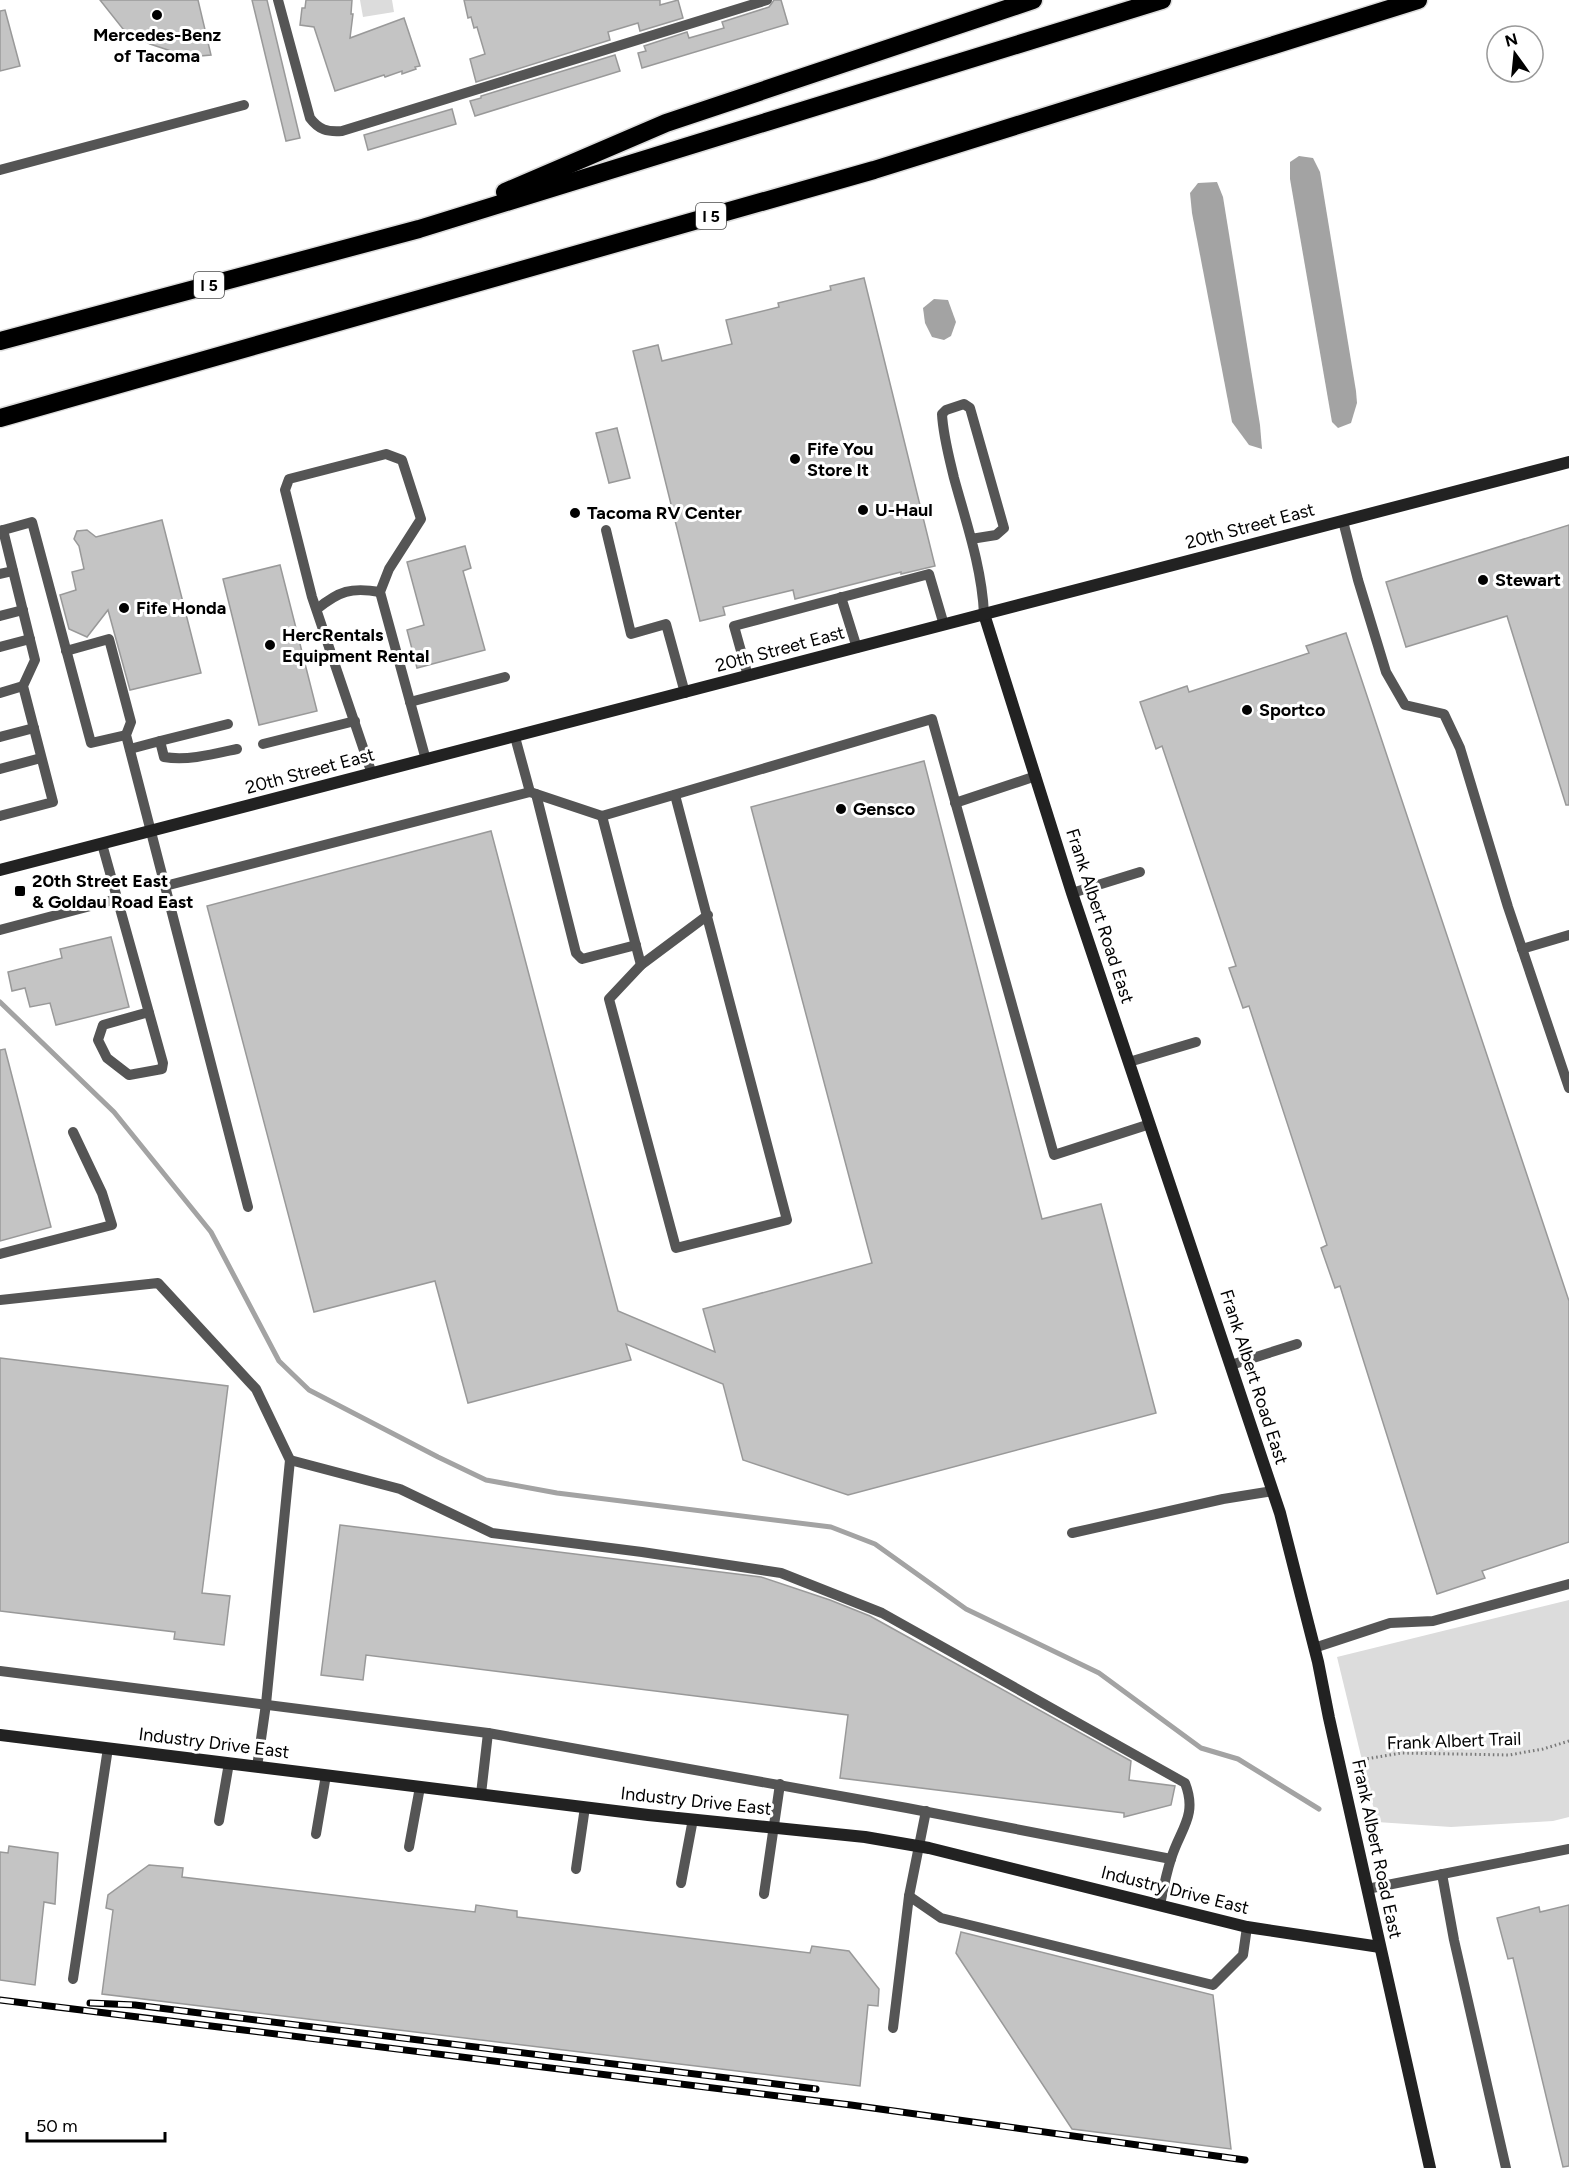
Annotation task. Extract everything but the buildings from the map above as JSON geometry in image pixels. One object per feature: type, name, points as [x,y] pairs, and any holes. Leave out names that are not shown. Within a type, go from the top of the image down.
[{"type":"highway","points":[[419,229],[666,123],[1033,0]]},
{"type":"highway","name":"I 5","points":[[0,341],[419,229],[1162,0]]},
{"type":"highway","name":"I 5","points":[[0,418],[873,170],[1418,0]]},
{"type":"street","name":"20th Street East","points":[[0,870],[1569,462]]},
{"type":"street","name":"Frank Albert Road East","points":[[984,614],[1072,893],[1273,1491],[1288,1542],[1314,1648],[1430,2168]]},
{"type":"street","name":"Industry Drive East","points":[[0,1735],[585,1807],[866,1837],[919,1847],[1247,1927],[1380,1947]]},
{"type":"lane","points":[[278,0],[310,118],[324,131],[333,132],[767,0]]},
{"type":"lane","points":[[0,170],[244,105]]},
{"type":"lane","points":[[971,539],[996,535],[1004,528],[970,408],[964,405],[946,410],[942,414],[942,424],[984,595],[984,614]]},
{"type":"lane","points":[[372,774],[317,609],[285,490],[289,479],[386,454],[402,460],[421,519],[389,569],[380,592],[426,760]]},
{"type":"lane","points":[[1343,521],[1386,672],[1406,705],[1444,714],[1460,748],[1522,949],[1569,1088]]},
{"type":"lane","points":[[0,816],[53,802],[23,686],[35,660],[2,530],[32,522],[91,743],[126,735]]},
{"type":"lane","points":[[606,530],[632,634],[666,624],[685,693]]},
{"type":"lane","points":[[0,574],[13,571]]},
{"type":"lane","points":[[748,676],[734,626],[929,574],[944,625]]},
{"type":"lane","points":[[317,609],[334,596],[360,588],[380,592]]},
{"type":"lane","points":[[842,597],[857,648]]},
{"type":"lane","points":[[0,615],[23,610]]},
{"type":"lane","points":[[0,647],[30,639]]},
{"type":"lane","points":[[66,651],[109,639],[131,722],[126,735],[248,1207]]},
{"type":"lane","points":[[410,702],[505,677]]},
{"type":"lane","points":[[0,693],[23,686]]},
{"type":"lane","points":[[165,886],[533,793],[602,816],[932,719],[1054,1155],[1150,1124]]},
{"type":"lane","points":[[263,744],[355,721]]},
{"type":"lane","points":[[130,749],[228,724]]},
{"type":"lane","points":[[0,737],[34,728]]},
{"type":"lane","points":[[515,736],[533,793],[576,953],[582,958],[636,945]]},
{"type":"lane","points":[[160,741],[164,757],[171,758],[205,756],[237,749]]},
{"type":"lane","points":[[0,770],[41,758]]},
{"type":"lane","points":[[955,803],[1036,776]]},
{"type":"lane","points":[[675,795],[708,915],[787,1220],[676,1248],[609,999],[641,965],[708,915]]},
{"type":"lane","points":[[602,816],[641,965]]},
{"type":"lane","points":[[102,844],[163,1063],[162,1069],[129,1075],[107,1058],[98,1040],[103,1025],[148,1012]]},
{"type":"lane","points":[[1072,893],[1140,872]]},
{"type":"lane","points":[[0,930],[117,899]]},
{"type":"lane","points":[[1522,949],[1569,935]]},
{"type":"lane","points":[[1129,1062],[1196,1042]]},
{"type":"lane","points":[[0,1254],[112,1225],[102,1193],[73,1132]]},
{"type":"lane","points":[[0,1300],[158,1283],[256,1389],[290,1460],[266,1704],[257,1767]]},
{"type":"lane","points":[[1231,1365],[1298,1344]]},
{"type":"lane","points":[[290,1460],[400,1489],[492,1533],[781,1573],[882,1613],[1185,1783],[1190,1797],[1190,1814],[1171,1859],[1160,1905]]},
{"type":"lane","points":[[1072,1533],[1223,1498],[1273,1491]]},
{"type":"lane","points":[[1314,1648],[1390,1623],[1434,1621],[1569,1584]]},
{"type":"lane","points":[[0,1671],[488,1733],[926,1811],[1171,1859]]},
{"type":"lane","points":[[481,1794],[488,1733]]},
{"type":"lane","points":[[73,1979],[108,1748]]},
{"type":"lane","points":[[219,1821],[229,1763]]},
{"type":"lane","points":[[316,1834],[326,1775]]},
{"type":"lane","points":[[764,1894],[780,1785]]},
{"type":"lane","points":[[410,1847],[420,1787]]},
{"type":"lane","points":[[576,1869],[585,1807]]},
{"type":"lane","points":[[893,2028],[909,1896],[926,1811]]},
{"type":"lane","points":[[681,1883],[693,1819]]},
{"type":"lane","points":[[1367,1889],[1569,1849]]},
{"type":"lane","points":[[1442,1874],[1454,1940],[1506,2168]]},
{"type":"lane","points":[[909,1896],[941,1918],[1213,1985],[1243,1955],[1247,1927]]},
{"type":"path","name":"Frank Albert Trail","points":[[1340,1764],[1402,1753],[1509,1755],[1543,1749],[1569,1741]]},
{"type":"shaded area","points":[[360,0],[392,0],[394,12],[363,17]]},
{"type":"shaded area","points":[[1299,156],[1313,158],[1320,172],[1356,391],[1357,403],[1351,423],[1338,428],[1332,422],[1290,179],[1290,162]]},
{"type":"shaded area","points":[[1217,182],[1223,197],[1262,449],[1249,445],[1232,422],[1192,213],[1190,193],[1198,183]]},
{"type":"shaded area","points":[[934,299],[948,300],[956,322],[951,336],[944,340],[932,337],[925,323],[923,308]]},
{"type":"shaded area","points":[[1569,1600],[1569,1817],[1553,1821],[1451,1827],[1377,1822],[1337,1657]]},
{"type":"waterway","points":[[0,1002],[114,1112],[211,1232],[279,1361],[309,1390],[486,1480],[557,1493],[831,1527],[875,1544],[966,1609],[1099,1673],[1201,1748],[1238,1759],[1319,1809]]},
{"type":"railway","points":[[0,2000],[851,2105],[1245,2160]]},
{"type":"railway","points":[[90,2003],[135,2005],[816,2089]]},
{"type":"place","name":"Mercedes-Benz of Tacoma","points":[[157,15]]},
{"type":"place","name":"Fife You Store It","points":[[795,459]]},
{"type":"place","name":"U-Haul","points":[[863,510]]},
{"type":"place","name":"Tacoma RV Center","points":[[575,513]]},
{"type":"place","name":"Stewart","points":[[1483,580]]},
{"type":"place","name":"Fife Honda","points":[[124,608]]},
{"type":"place","name":"HercRentals Equipment Rental","points":[[270,645]]},
{"type":"place","name":"Sportco","points":[[1247,710]]},
{"type":"place","name":"Gensco","points":[[841,809]]},
{"type":"place","name":"20th Street East & Goldau Road East","points":[[20,891]]}]
